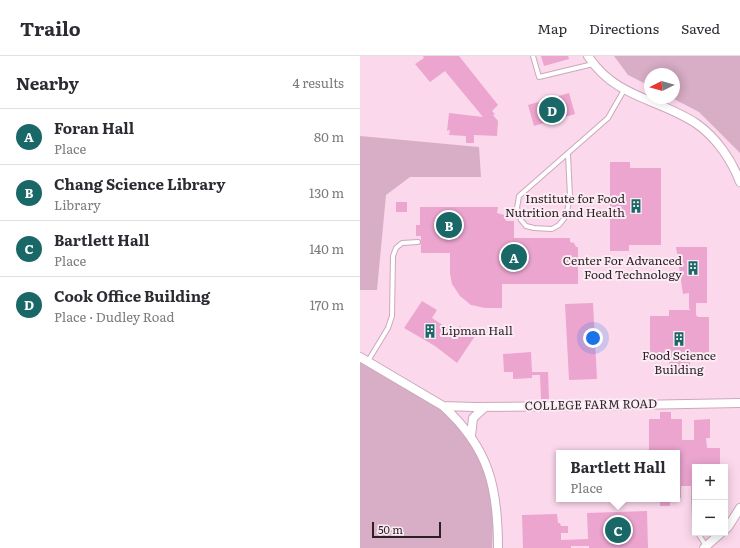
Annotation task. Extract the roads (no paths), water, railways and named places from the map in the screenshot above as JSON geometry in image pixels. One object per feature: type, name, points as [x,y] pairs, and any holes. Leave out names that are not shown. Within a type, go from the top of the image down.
[{"type":"street","points":[[588,56],[593,64],[611,82],[624,90],[672,110],[698,124],[726,154],[740,182]]},
{"type":"street","points":[[360,357],[442,406],[471,436],[488,469],[494,486],[498,548]]},
{"type":"street","name":"COLLEGE FARM ROAD","points":[[442,406],[484,407],[740,403]]},
{"type":"street","points":[[471,436],[473,418],[484,407]]},
{"type":"street","points":[[728,527],[740,508]]},
{"type":"street","points":[[705,547],[718,536]]},
{"type":"lane","points":[[533,56],[539,77],[593,64]]},
{"type":"lane","points":[[568,154],[570,198],[566,216],[559,225],[552,229],[526,226],[521,220],[517,208],[519,196],[608,118],[624,90]]},
{"type":"lane","points":[[368,361],[388,328],[392,316],[393,256],[396,248],[402,243],[418,242]]},
{"type":"lane","points":[[700,536],[705,547]]},
{"type":"place","name":"Cook Office Building","points":[[552,110]]},
{"type":"place","name":"Institute for Food Nutrition and Health","points":[[636,206]]},
{"type":"place","name":"Chang Science Library","points":[[449,225]]},
{"type":"place","name":"Foran Hall","points":[[514,257]]},
{"type":"place","name":"Center For Advanced Food Technology","points":[[693,268]]},
{"type":"place","name":"Lipman Hall","points":[[430,331]]},
{"type":"place","name":"Food Science Building","points":[[679,339]]},
{"type":"place","name":"Bartlett Hall","points":[[618,530]]}]
